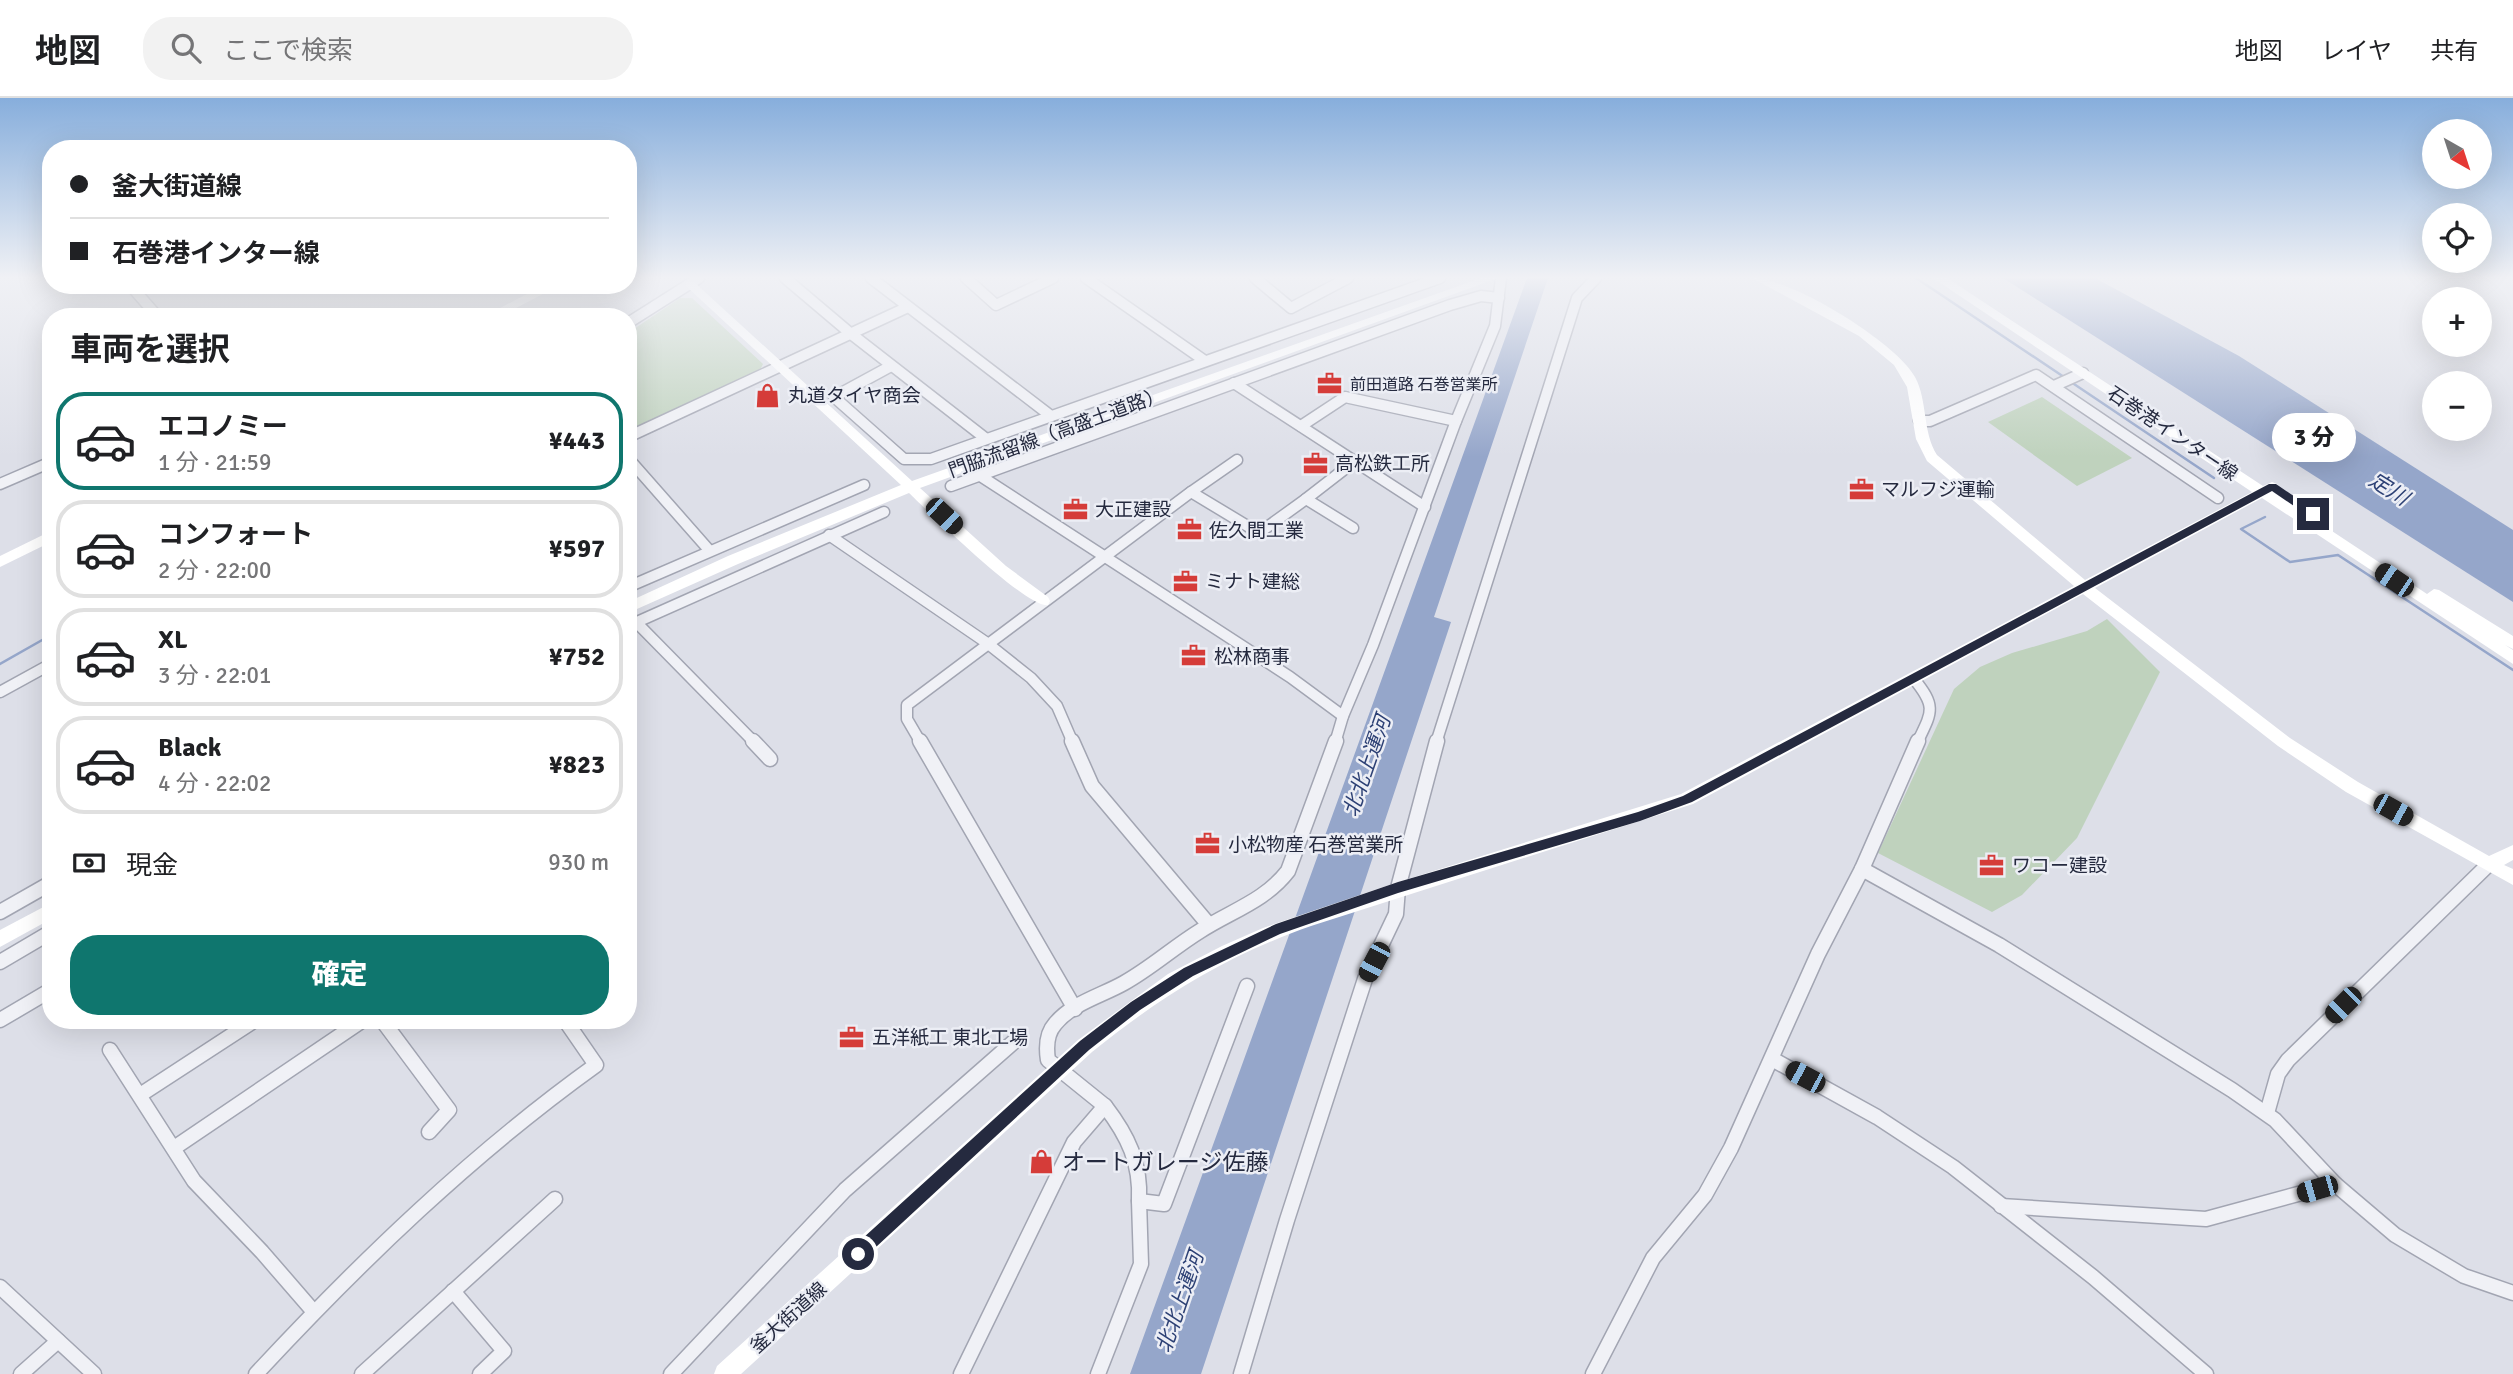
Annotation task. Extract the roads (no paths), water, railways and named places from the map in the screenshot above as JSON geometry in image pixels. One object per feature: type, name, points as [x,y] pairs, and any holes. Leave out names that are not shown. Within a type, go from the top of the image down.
[{"type":"street","points":[[752,338],[1001,570],[1043,601]]},
{"type":"street","points":[[637,433],[840,338]]},
{"type":"street","points":[[856,338],[985,438]]},
{"type":"street","points":[[948,338],[1051,415]]},
{"type":"street","points":[[1171,338],[1205,361]]},
{"type":"street","points":[[891,366],[834,397],[904,459],[931,459],[1271,338]]},
{"type":"street","name":"門脇流留線（高盛土道路）","points":[[637,604],[755,551],[912,486],[1323,338]]},
{"type":"street","points":[[951,486],[1360,338]]},
{"type":"street","points":[[1098,1374],[1141,1264],[1141,1180],[1138,1162],[1121,1126],[1105,1107],[1048,1060],[1046,1042],[1055,1024],[1075,1009],[1126,982],[1209,925],[1263,898],[1277,888],[1288,872],[1331,757],[1343,716],[1373,645],[1456,421],[1490,338]]},
{"type":"street","points":[[1241,1374],[1287,1220],[1365,979],[1396,914],[1398,888],[1427,772],[1564,338]]},
{"type":"street","points":[[1866,338],[1897,360],[1911,380],[1920,439],[1932,458],[2084,587],[2284,742],[2352,787],[2513,878]]},
{"type":"street","name":"石巻港インター線","points":[[2019,338],[2073,378],[2268,489],[2513,643]]},
{"type":"street","name":"石巻港インター線","points":[[2041,338],[2268,489],[2513,658]]},
{"type":"street","points":[[1919,421],[1930,421],[2036,375],[2218,498]]},
{"type":"street","points":[[2054,386],[2073,378]]},
{"type":"street","points":[[1234,383],[1425,507]]},
{"type":"street","points":[[1301,426],[1345,397],[1456,421]]},
{"type":"street","points":[[1075,1009],[907,719],[907,705],[1104,555],[1237,460]]},
{"type":"street","points":[[1191,492],[1259,533],[1355,461]]},
{"type":"street","points":[[0,484],[42,466]]},
{"type":"street","points":[[637,468],[709,550]]},
{"type":"street","points":[[979,475],[1228,639],[1320,696],[1343,716]]},
{"type":"street","points":[[637,583],[864,485]]},
{"type":"street","name":"釜大街道線","points":[[725,1374],[1058,1070],[1136,1006],[1188,972],[1276,929],[1398,888],[1640,817],[1687,799],[2268,489]]},
{"type":"street","points":[[1306,499],[1353,528]]},
{"type":"street","points":[[637,622],[884,512]]},
{"type":"street","points":[[0,551],[42,531]]},
{"type":"street","points":[[830,535],[987,643],[1031,678],[1057,706],[1092,786],[1209,925]]},
{"type":"street","points":[[0,562],[42,541]]},
{"type":"street","points":[[637,629],[770,759]]},
{"type":"street","points":[[0,692],[42,669]]},
{"type":"street","points":[[1593,1374],[1653,1258],[1705,1195],[1731,1148],[1818,954],[1862,869],[1880,823],[1932,712],[1929,697],[1914,679]]},
{"type":"street","points":[[2267,1113],[2278,1074],[2288,1060],[2488,865],[2513,852]]},
{"type":"street","points":[[1862,869],[1976,929],[2267,1113],[2335,1184],[2367,1213],[2447,1268],[2489,1287],[2513,1293]]},
{"type":"street","points":[[0,912],[42,888]]},
{"type":"street","points":[[0,939],[42,915]]},
{"type":"street","points":[[0,962],[42,937]]},
{"type":"street","points":[[1139,1202],[1164,1204],[1247,986]]},
{"type":"street","points":[[0,1020],[42,995]]},
{"type":"street","points":[[140,1095],[241,1029]]},
{"type":"street","points":[[174,1148],[350,1029]]},
{"type":"street","points":[[389,1029],[449,1110],[429,1132]]},
{"type":"street","points":[[256,1374],[314,1312],[503,1136],[532,1111],[596,1065],[571,1029]]},
{"type":"street","points":[[671,1374],[845,1190],[1017,1039]]},
{"type":"street","points":[[110,1050],[194,1181],[262,1252],[314,1312]]},
{"type":"street","points":[[1772,1059],[1916,1143],[1977,1184],[2000,1206],[2147,1320],[2206,1374]]},
{"type":"street","points":[[961,1374],[1074,1142],[1105,1107]]},
{"type":"street","points":[[2000,1206],[2206,1219],[2335,1184]]},
{"type":"street","points":[[362,1374],[555,1199]]},
{"type":"street","points":[[0,1287],[94,1374]]},
{"type":"street","points":[[453,1291],[504,1351],[485,1372]]},
{"type":"street","points":[[21,1374],[58,1341]]},
{"type":"water","name":"北北上運河","points":[[1505,338],[1528,338],[1434,617],[1451,622],[1201,1374],[1130,1374]]},
{"type":"water","name":"定川","points":[[2097,338],[2205,338],[2239,356],[2513,530],[2513,602]]},
{"type":"waterway","points":[[2005,338],[2064,377]]},
{"type":"waterway","points":[[2071,382],[2214,478]]},
{"type":"waterway","points":[[2265,517],[2241,529],[2290,562],[2338,555],[2513,670]]},
{"type":"waterway","points":[[0,664],[42,640]]},
{"type":"place","name":"前田道路 石巻営業所","points":[[1330,384]]},
{"type":"place","name":"丸道タイヤ商会","points":[[768,395]]},
{"type":"place","name":"高松鉄工所","points":[[1315,463]]},
{"type":"place","name":"マルフジ運輸","points":[[1861,489]]},
{"type":"place","name":"大正建設","points":[[1075,509]]},
{"type":"place","name":"佐久間工業","points":[[1189,530]]},
{"type":"place","name":"ミナト建総","points":[[1185,581]]},
{"type":"place","name":"松林商事","points":[[1194,656]]},
{"type":"place","name":"小松物産 石巻営業所","points":[[1208,844]]},
{"type":"place","name":"ワコー建設","points":[[1992,865]]},
{"type":"place","name":"五洋紙工 東北工場","points":[[852,1037]]},
{"type":"place","name":"オートガレージ佐藤","points":[[1042,1162]]}]
